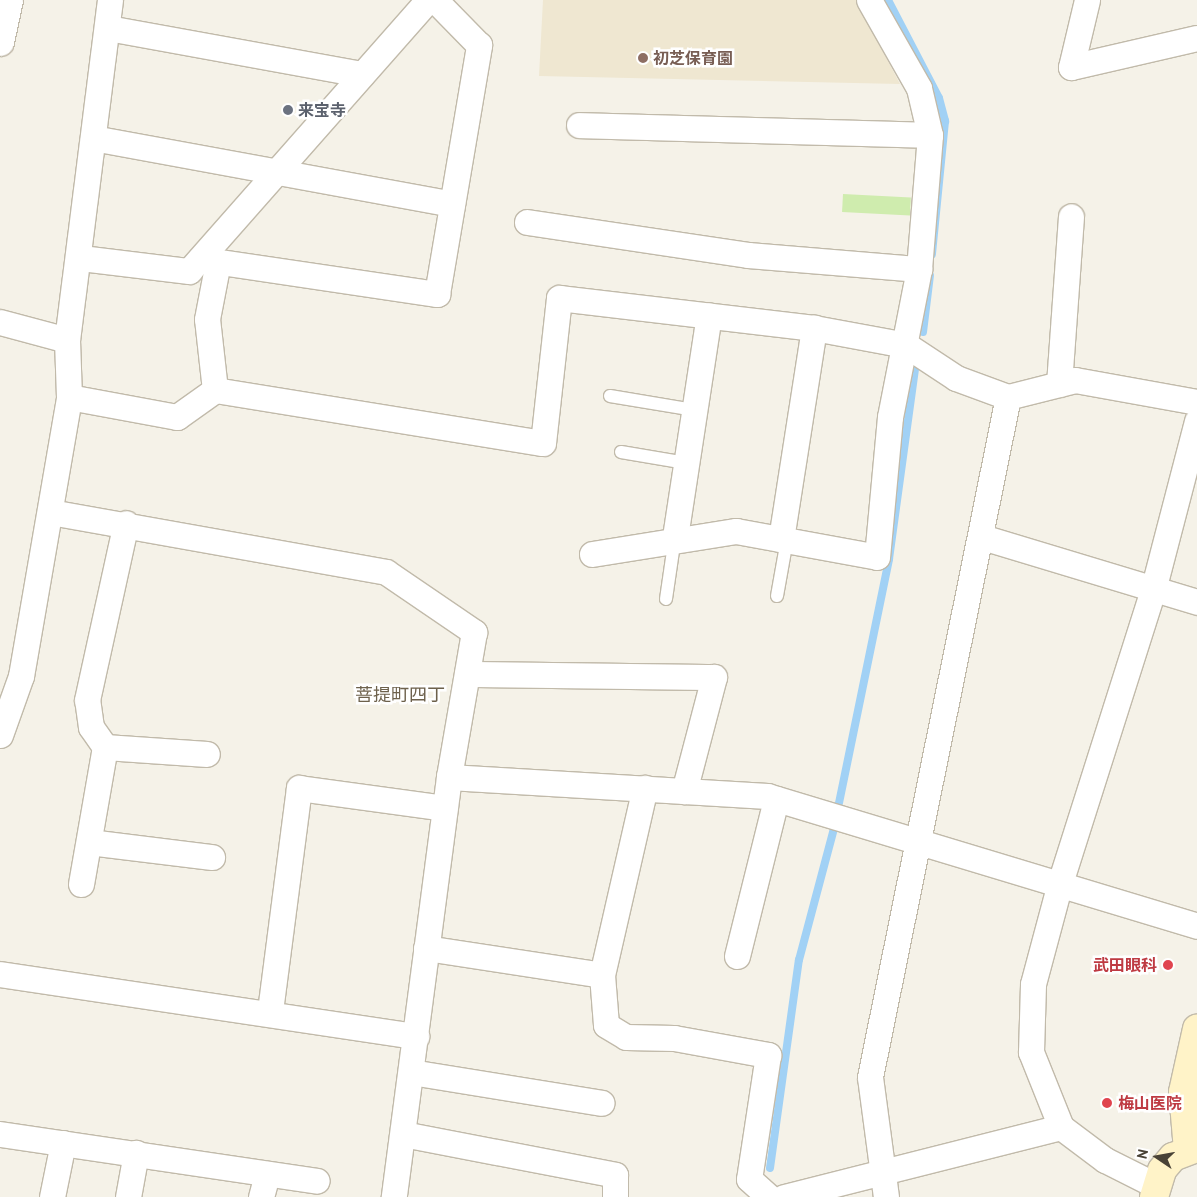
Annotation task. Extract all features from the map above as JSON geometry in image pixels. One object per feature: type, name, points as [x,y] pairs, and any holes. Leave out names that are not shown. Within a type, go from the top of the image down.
[{"type":"main road","points":[[1154,1191],[1173,1158],[1192,1149],[1184,1092],[1197,1029]]},
{"type":"street","points":[[0,42],[9,0]]},
{"type":"street","points":[[0,735],[21,676],[69,397],[67,340],[81,258],[110,0]]},
{"type":"street","points":[[81,258],[172,272],[189,271],[209,260],[276,172],[428,0]]},
{"type":"street","points":[[209,260],[437,294],[479,45],[435,0]]},
{"type":"street","points":[[592,554],[675,537],[736,531],[877,557],[890,417],[906,345],[919,269],[930,135],[919,88],[869,0]]},
{"type":"street","points":[[1087,0],[1071,67],[1197,38]]},
{"type":"street","points":[[108,28],[362,74]]},
{"type":"street","points":[[578,125],[930,135]]},
{"type":"street","points":[[93,138],[452,204]]},
{"type":"street","points":[[1059,384],[1072,216]]},
{"type":"street","points":[[527,222],[748,255],[919,269]]},
{"type":"street","points":[[209,260],[207,319],[215,390]]},
{"type":"street","points":[[69,397],[177,417],[215,390],[543,443],[559,298],[814,328],[906,345],[956,378],[1008,397],[1075,380],[1197,402]]},
{"type":"street","points":[[675,537],[709,316]]},
{"type":"street","points":[[0,322],[67,340]]},
{"type":"street","points":[[784,540],[814,328]]},
{"type":"street","points":[[883,1186],[870,1077],[916,839],[982,537],[1008,397]]},
{"type":"street","points":[[1154,1191],[1105,1160],[1061,1127],[1031,1052],[1033,984],[1060,882],[1153,590],[1197,421]]},
{"type":"street","points":[[50,512],[126,523],[386,572],[474,632],[449,777],[394,1197]]},
{"type":"street","points":[[81,884],[105,747],[91,727],[87,700],[126,523]]},
{"type":"street","points":[[982,537],[1197,602]]},
{"type":"street","points":[[467,674],[714,677],[684,790]]},
{"type":"street","points":[[105,747],[207,754]]},
{"type":"street","points":[[449,777],[684,790],[776,799],[1060,882],[1197,926]]},
{"type":"street","points":[[270,1011],[299,788],[445,808]]},
{"type":"street","points":[[645,788],[602,975],[606,1025],[626,1038],[674,1038],[768,1055],[749,1179],[769,1197]]},
{"type":"street","points":[[736,956],[776,799]]},
{"type":"street","points":[[88,842],[212,857]]},
{"type":"street","points":[[426,948],[602,975]]},
{"type":"street","points":[[0,974],[270,1011],[416,1036]]},
{"type":"street","points":[[411,1072],[602,1104]]},
{"type":"street","points":[[784,1197],[883,1186],[1061,1127]]},
{"type":"street","points":[[0,1134],[136,1153],[264,1186],[317,1181]]},
{"type":"street","points":[[403,1134],[615,1175],[615,1197]]},
{"type":"street","points":[[52,1197],[62,1143]]},
{"type":"street","points":[[128,1197],[136,1153]]},
{"type":"lane","points":[[610,396],[695,410]]},
{"type":"lane","points":[[621,452],[686,463]]},
{"type":"lane","points":[[666,599],[675,537]]},
{"type":"lane","points":[[777,596],[784,540]]},
{"type":"shaded area","points":[[543,0],[856,0],[900,84],[539,76]]},
{"type":"green space","points":[[843,194],[911,198],[910,216],[842,212]]},
{"type":"waterway","points":[[888,0],[939,98],[945,121],[932,254]]},
{"type":"waterway","points":[[923,332],[930,275]]},
{"type":"waterway","points":[[839,803],[889,559],[916,363]]},
{"type":"waterway","points":[[770,1168],[799,960],[834,828]]},
{"type":"place","name":"初芝保育園","points":[[643,58]]},
{"type":"place","name":"来宝寺","points":[[288,110]]},
{"type":"place","name":"武田眼科","points":[[1168,965]]},
{"type":"place","name":"梅山医院","points":[[1107,1103]]},
{"type":"district","name":"菩提町四丁","points":[[400,695]]}]
